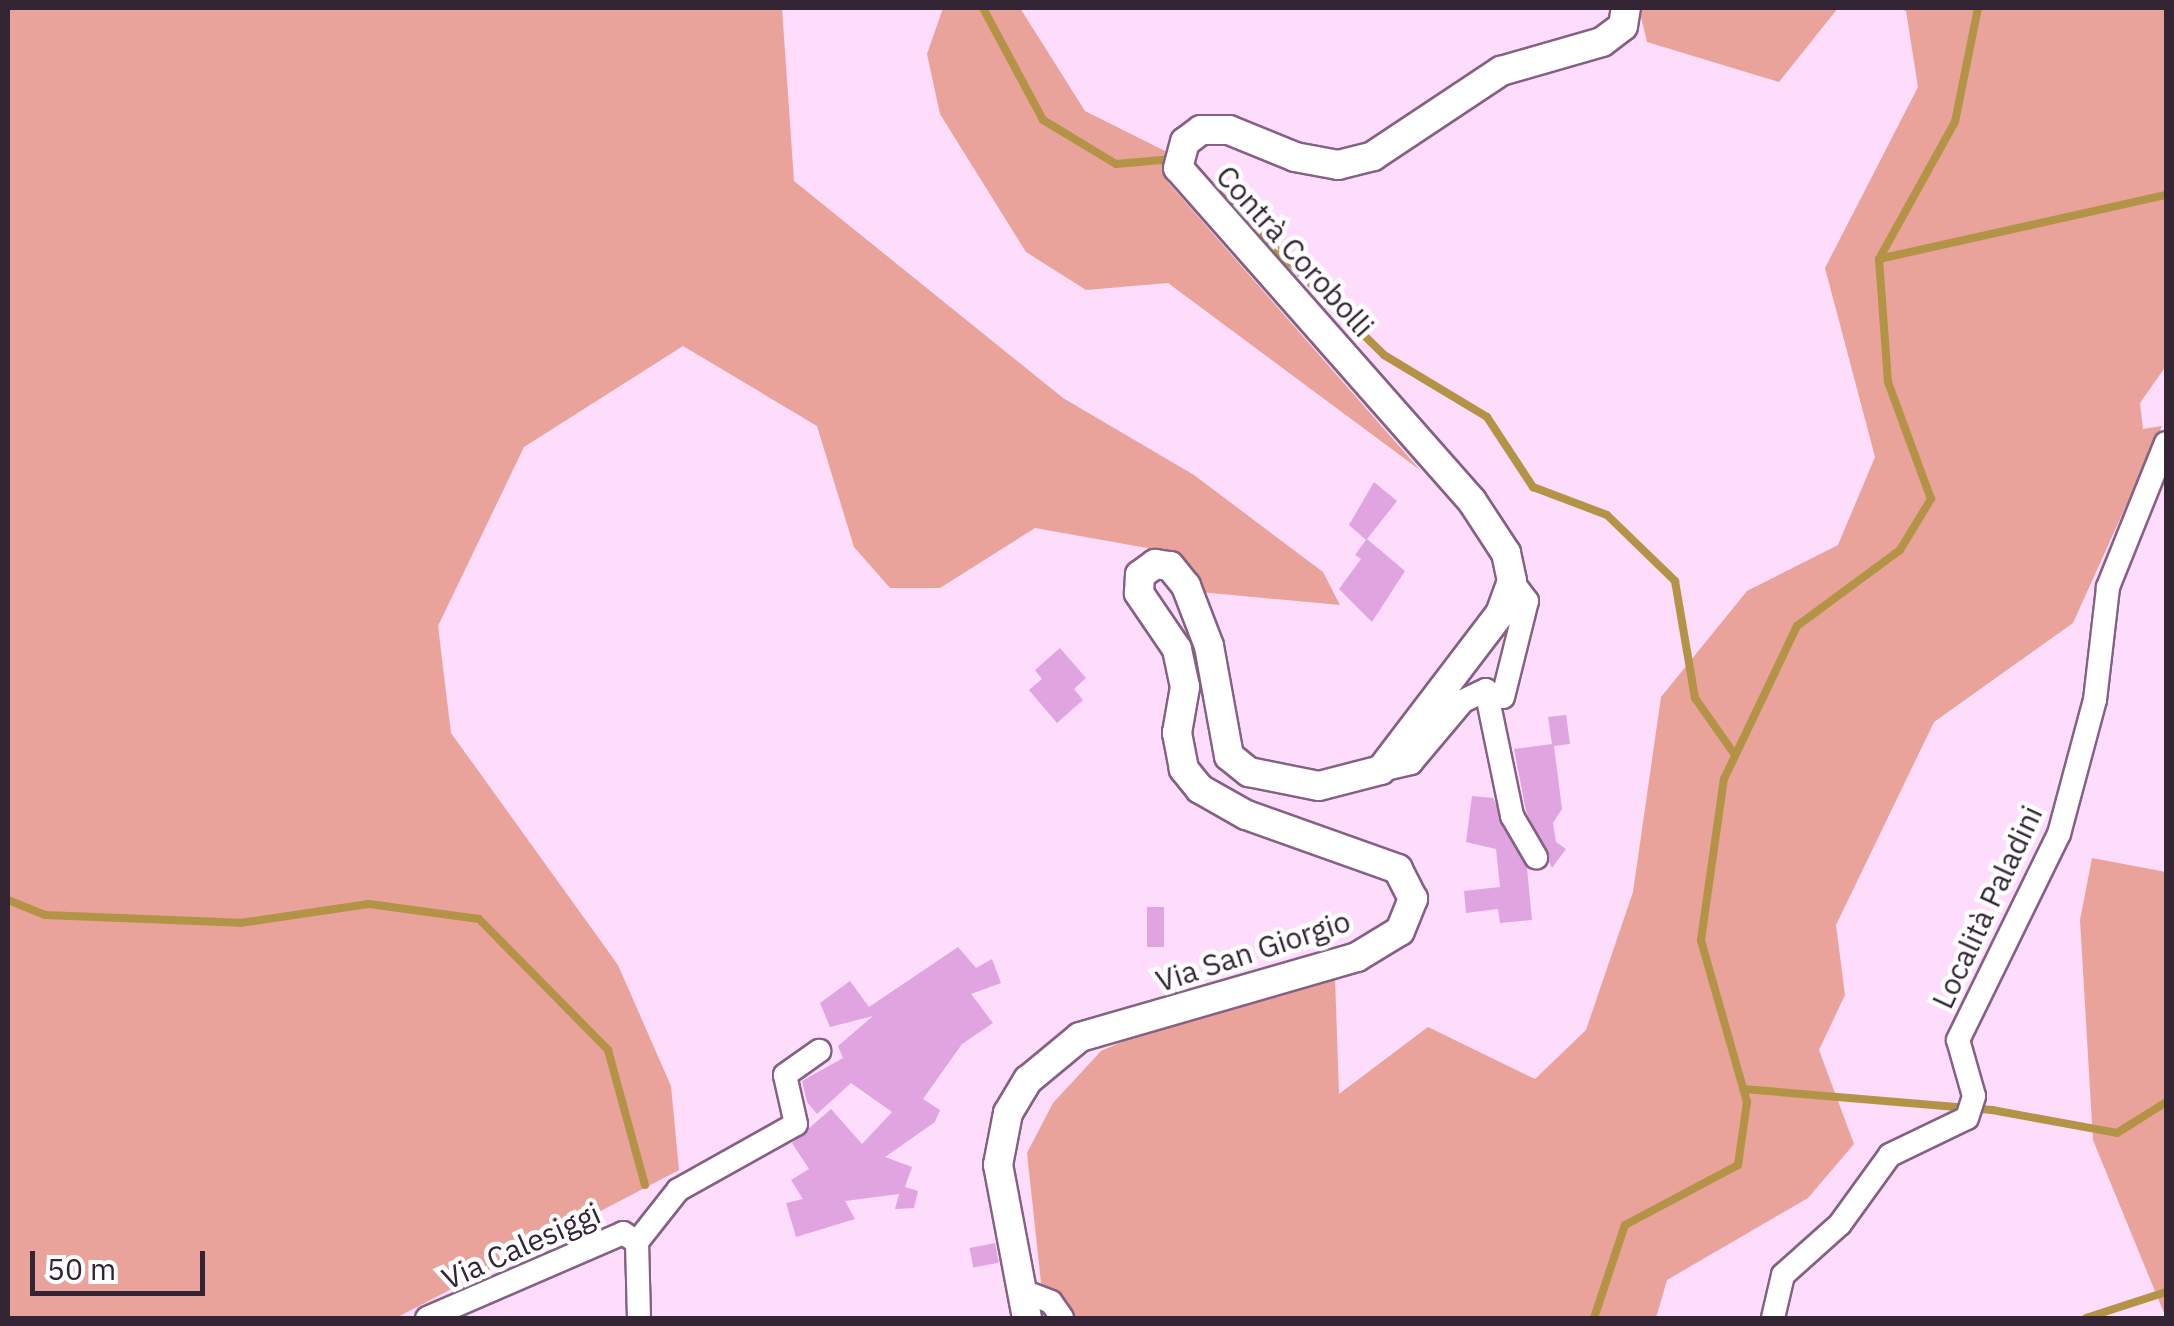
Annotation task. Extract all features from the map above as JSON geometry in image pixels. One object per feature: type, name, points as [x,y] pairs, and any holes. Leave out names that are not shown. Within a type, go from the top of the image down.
[{"type":"street","name":"Contrà Corobolli","points":[[1512,581],[1506,553],[1472,501],[1181,156],[1201,130],[1229,130],[1324,163],[1373,156],[1501,71],[1602,42],[1624,26],[1626,8]]},
{"type":"street","name":"Località Paladini","points":[[1773,1318],[1783,1275],[1840,1224],[1890,1155],[1970,1110],[1958,1040],[2059,834],[2095,700],[2108,587],[2166,442]]},
{"type":"street","name":"Via San Giorgio","points":[[1027,1318],[998,1165],[1008,1113],[1051,1055],[1080,1037],[1358,957],[1400,930],[1413,899],[1398,868],[1246,814],[1200,789],[1184,769],[1177,733],[1185,687],[1177,649],[1139,593],[1140,576],[1155,564],[1170,566],[1186,586],[1209,646],[1228,756],[1249,772],[1319,786],[1381,770]]},
{"type":"street","points":[[1381,770],[1500,614],[1512,581]]},
{"type":"street","points":[[1503,696],[1526,602],[1512,581]]},
{"type":"street","points":[[1381,770],[1410,763],[1463,701],[1486,690],[1512,816],[1536,857]]},
{"type":"street","name":"Via Calesiggi","points":[[639,1318],[638,1242],[678,1190],[796,1124],[785,1075],[819,1051]]},
{"type":"street","name":"Via Calesiggi","points":[[427,1318],[623,1233],[638,1242]]},
{"type":"street","points":[[1020,1290],[1051,1302],[1062,1318]]},
{"type":"shaded area","points":[[8,8],[782,8],[794,181],[1063,398],[1194,475],[1323,572],[1340,605],[1200,592],[1147,548],[1035,528],[940,588],[890,588],[854,547],[817,426],[683,346],[524,447],[438,626],[451,733],[618,965],[671,1086],[679,1170],[396,1318],[8,1318]]},
{"type":"shaded area","points":[[943,8],[1020,8],[1085,111],[1167,152],[1166,180],[1420,470],[1168,283],[1086,290],[1026,252],[940,114],[927,54]]},
{"type":"shaded area","points":[[1639,8],[1838,8],[1779,82],[1647,42]]},
{"type":"shaded area","points":[[1897,8],[2166,8],[2166,366],[2140,403],[2143,429],[2162,426],[2073,623],[1934,722],[1836,925],[1845,995],[1819,1050],[1854,1144],[1808,1198],[1667,1280],[1656,1318],[1054,1318],[1043,1301],[1027,1153],[1053,1103],[1101,1051],[1172,1020],[1335,978],[1339,1094],[1428,1027],[1535,1079],[1586,1030],[1633,892],[1661,697],[1747,591],[1838,545],[1875,457],[1825,268],[1918,87],[1906,11]]},
{"type":"shaded area","points":[[2092,858],[2166,872],[2166,1318],[2093,1140],[2080,920]]},
{"type":"building","points":[[1374,482],[1397,501],[1367,539],[1405,571],[1372,622],[1339,589],[1361,559],[1355,555],[1366,540],[1349,525]]},
{"type":"building","points":[[1060,648],[1086,678],[1074,689],[1083,700],[1057,723],[1029,690],[1042,679],[1035,670]]},
{"type":"building","points":[[1566,715],[1570,744],[1554,746],[1562,809],[1553,823],[1556,842],[1566,849],[1552,868],[1526,811],[1514,749],[1552,744],[1548,717]]},
{"type":"building","points":[[1472,796],[1493,798],[1527,868],[1532,920],[1500,923],[1498,909],[1466,913],[1464,891],[1500,887],[1496,849],[1466,842]]},
{"type":"building","points":[[1147,907],[1164,907],[1164,947],[1147,947]]},
{"type":"building","points":[[958,947],[976,968],[992,959],[1001,983],[971,994],[993,1023],[962,1044],[923,1099],[940,1110],[935,1122],[885,1157],[912,1167],[905,1187],[918,1191],[914,1208],[895,1209],[899,1194],[845,1201],[855,1219],[796,1237],[786,1203],[803,1199],[791,1180],[809,1169],[792,1143],[831,1109],[862,1144],[892,1112],[851,1083],[817,1114],[807,1102],[802,1081],[843,1058],[838,1046],[873,1016],[830,1027],[820,1003],[850,981],[869,1007]]},
{"type":"building","points":[[995,1243],[999,1263],[973,1268],[969,1248]]},
{"type":"waterway","points":[[983,8],[1043,120],[1116,164],[1173,159]]},
{"type":"waterway","points":[[1594,1318],[1625,1225],[1738,1165],[1747,1102],[1701,940],[1724,779],[1797,626],[1900,550],[1931,499],[1888,382],[1879,259],[1955,122],[1978,8]]},
{"type":"waterway","points":[[1214,189],[1384,355],[1487,417],[1533,487],[1607,515],[1675,581],[1695,698],[1733,752]]},
{"type":"waterway","points":[[1879,259],[2166,195]]},
{"type":"waterway","points":[[8,900],[45,915],[240,923],[369,904],[479,919],[608,1050],[645,1185]]},
{"type":"waterway","points":[[1743,1089],[1992,1110],[2117,1133],[2166,1102]]},
{"type":"waterway","points":[[2086,1318],[2166,1292]]}]
